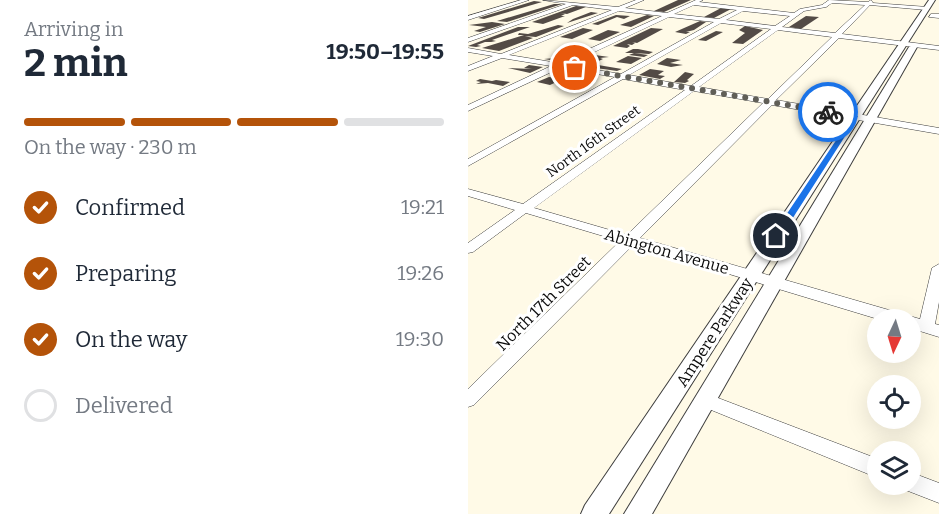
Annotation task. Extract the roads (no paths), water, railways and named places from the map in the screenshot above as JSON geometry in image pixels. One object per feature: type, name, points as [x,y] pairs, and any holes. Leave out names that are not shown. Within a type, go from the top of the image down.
[{"type":"street","points":[[468,18],[526,0]]},
{"type":"street","points":[[546,0],[939,48]]},
{"type":"street","points":[[468,40],[584,0]]},
{"type":"street","points":[[468,69],[641,0]]},
{"type":"street","points":[[468,108],[697,2],[795,15],[804,8],[824,6],[831,0],[935,7]]},
{"type":"street","points":[[896,5],[905,0]]},
{"type":"street","name":"North 17th Street","points":[[468,400],[871,2]]},
{"type":"street","name":"Ampere Parkway","points":[[594,514],[751,275],[862,118],[908,44],[935,7]]},
{"type":"street","points":[[468,163],[742,9]]},
{"type":"street","name":"North 16th Street","points":[[468,249],[795,15]]},
{"type":"street","points":[[468,50],[939,131]]},
{"type":"street","name":"Ampere Parkway","points":[[637,514],[774,282],[862,118]]},
{"type":"street","name":"Abington Avenue","points":[[468,192],[867,310]]},
{"type":"street","points":[[933,329],[939,268]]},
{"type":"street","points":[[705,400],[867,465]]},
{"type":"street","points":[[921,487],[939,494]]}]
